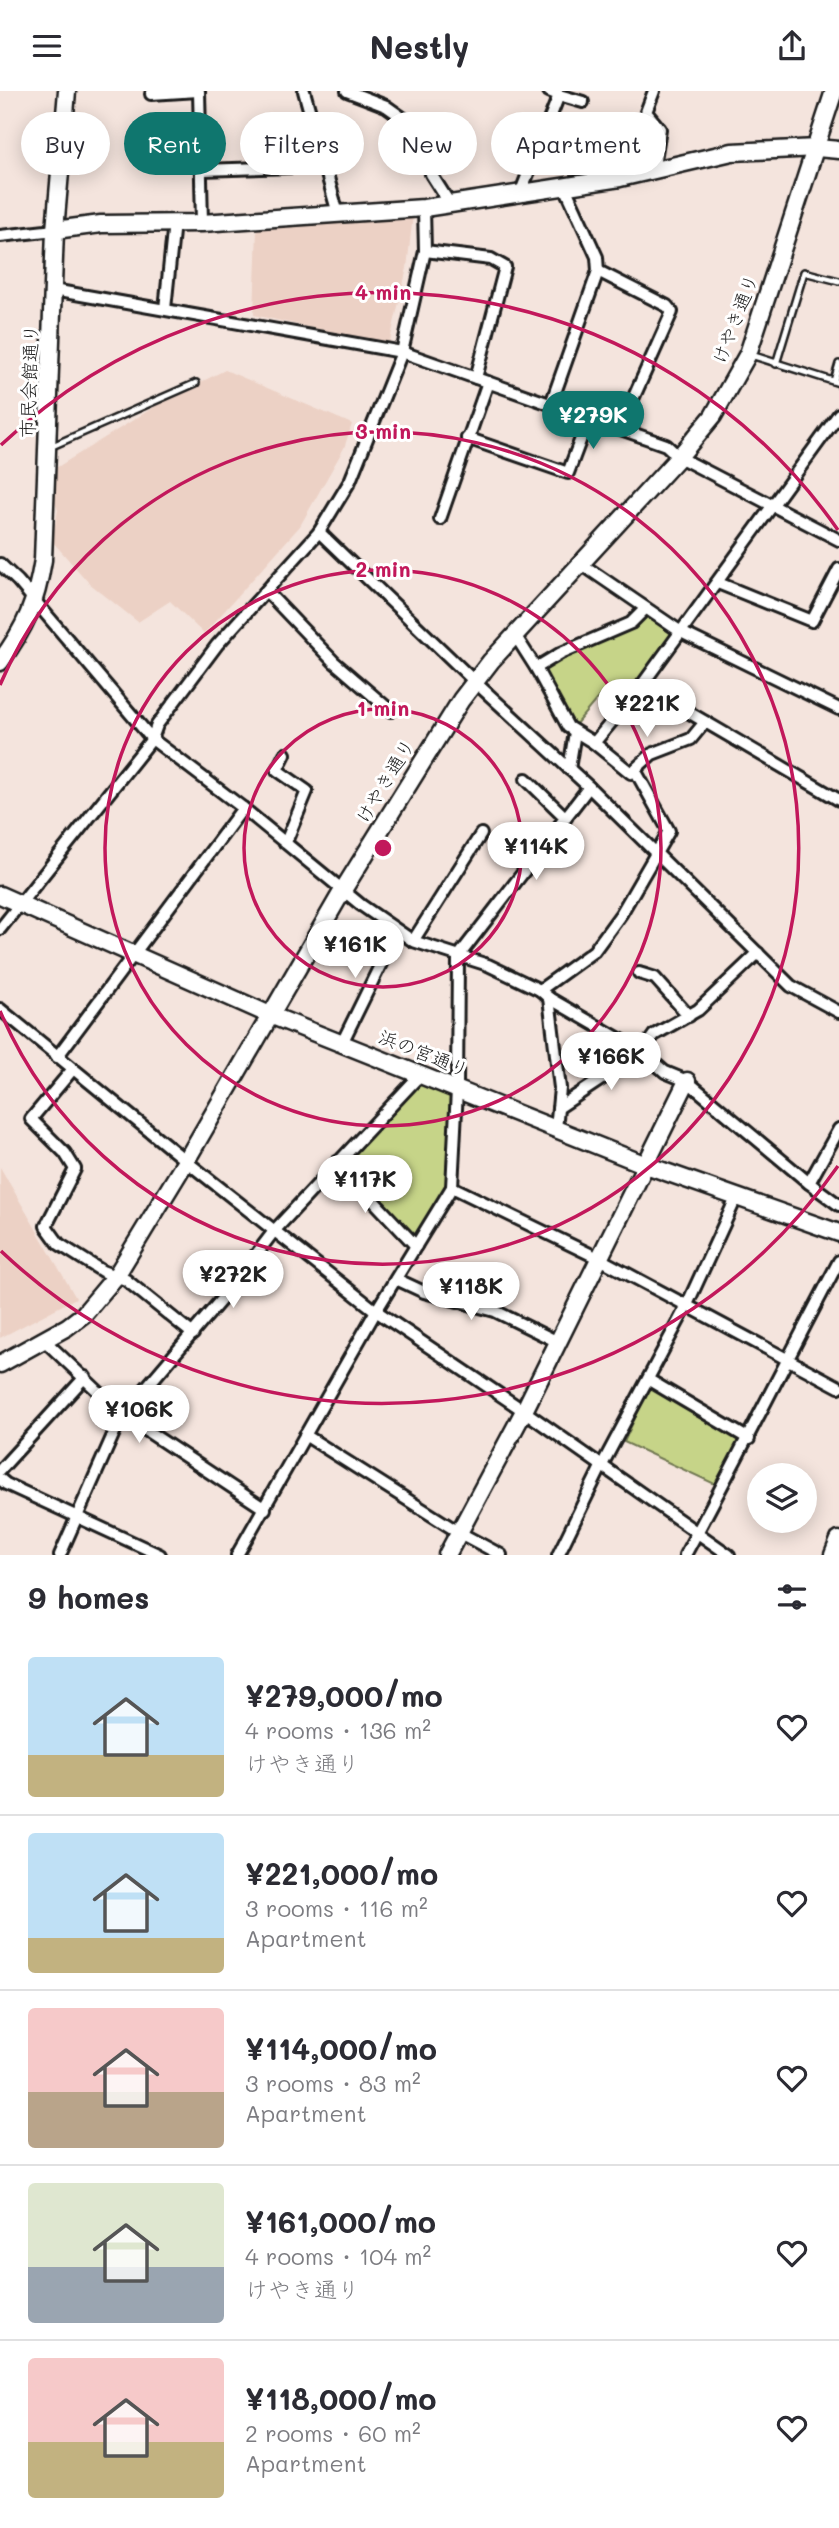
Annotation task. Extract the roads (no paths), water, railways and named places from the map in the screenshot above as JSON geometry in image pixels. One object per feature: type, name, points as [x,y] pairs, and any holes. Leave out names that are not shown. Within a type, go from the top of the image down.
[{"type":"street","name":"市民会館通り","points":[[0,662],[22,630],[36,601],[43,560],[55,230],[67,91]]},
{"type":"street","points":[[151,94],[198,91],[199,112]]},
{"type":"street","points":[[304,91],[310,112]]},
{"type":"street","points":[[347,91],[386,106],[424,133],[431,174],[450,204]]},
{"type":"street","points":[[646,112],[654,91]]},
{"type":"street","name":"けやき通り","points":[[0,1364],[45,1341],[84,1314],[116,1276],[344,890],[474,681],[679,457],[713,416],[748,354],[834,91]]},
{"type":"street","points":[[520,194],[561,93],[583,102]]},
{"type":"street","points":[[666,169],[732,152],[817,148],[839,150]]},
{"type":"street","points":[[201,175],[202,223]]},
{"type":"street","points":[[327,175],[338,214]]},
{"type":"street","points":[[0,236],[101,223],[202,223],[424,208],[635,175]]},
{"type":"street","points":[[551,404],[598,271],[597,257],[565,187]]},
{"type":"street","points":[[0,929],[152,739],[157,725],[217,645],[319,532],[350,481],[402,352],[425,251],[424,208]]},
{"type":"street","points":[[165,309],[174,222]]},
{"type":"street","points":[[425,251],[491,259],[505,267],[476,378]]},
{"type":"street","points":[[598,271],[672,311],[620,428]]},
{"type":"street","points":[[53,290],[402,352],[666,445],[679,457],[839,541]]},
{"type":"street","points":[[440,519],[488,382]]},
{"type":"street","points":[[594,743],[642,685],[718,583],[839,414]]},
{"type":"street","points":[[467,438],[568,474],[589,417]]},
{"type":"street","points":[[319,532],[474,681],[590,787],[791,986],[839,1012]]},
{"type":"street","points":[[580,563],[681,632],[839,709]]},
{"type":"street","points":[[0,564],[36,601],[152,739],[243,807],[397,931],[414,941],[488,965],[544,994],[642,1052],[665,1072],[687,1081],[839,1205]]},
{"type":"street","points":[[718,583],[812,621],[839,569]]},
{"type":"street","points":[[267,592],[334,661],[391,711]]},
{"type":"street","points":[[536,668],[583,642],[631,624],[645,609]]},
{"type":"street","points":[[515,635],[568,727],[594,743],[631,773],[652,754],[691,739],[705,722]]},
{"type":"street","points":[[642,685],[838,797]]},
{"type":"street","points":[[569,769],[575,732]]},
{"type":"street","points":[[285,754],[278,770],[307,791],[286,842]]},
{"type":"street","points":[[544,994],[594,951],[621,914],[669,831],[635,770]]},
{"type":"street","points":[[526,779],[566,818]]},
{"type":"street","points":[[237,1555],[376,1311],[452,1187],[457,1090],[458,957],[590,787]]},
{"type":"street","points":[[57,1057],[243,807]]},
{"type":"street","points":[[414,941],[481,834]]},
{"type":"street","name":"浜の宮通り","points":[[0,895],[270,1015],[646,1165],[839,1233]]},
{"type":"street","points":[[342,1043],[397,931]]},
{"type":"street","points":[[642,1052],[654,1035],[698,1010],[758,953]]},
{"type":"street","points":[[639,973],[654,978],[689,1016]]},
{"type":"street","points":[[544,994],[561,1088],[556,1129]]},
{"type":"street","points":[[0,1009],[376,1311],[729,1555]]},
{"type":"street","points":[[558,1108],[606,1076],[622,1041]]},
{"type":"street","points":[[73,1069],[31,1119],[65,1153],[75,1170],[46,1226],[59,1244],[102,1271],[126,1280],[192,1334]]},
{"type":"street","points":[[60,1555],[123,1415],[226,1294],[274,1231],[420,1075]]},
{"type":"street","points":[[447,1555],[524,1411],[687,1081]]},
{"type":"street","points":[[809,1183],[838,1131]]},
{"type":"street","points":[[337,1162],[416,1246]]},
{"type":"street","points":[[452,1187],[598,1258],[839,1387]]},
{"type":"street","points":[[558,1555],[601,1467],[686,1307],[737,1196]]},
{"type":"street","points":[[685,1555],[749,1439],[786,1360],[839,1261]]},
{"type":"street","points":[[396,1279],[424,1292],[495,1311],[558,1342]]},
{"type":"street","points":[[45,1341],[123,1415],[265,1509]]},
{"type":"street","points":[[0,1470],[85,1377]]},
{"type":"street","points":[[649,1380],[749,1439]]},
{"type":"street","points":[[305,1435],[460,1533],[501,1555]]},
{"type":"street","points":[[0,1479],[160,1555]]},
{"type":"street","points":[[833,1555],[839,1540]]},
{"type":"lane","points":[[776,363],[804,272],[839,281]]},
{"type":"lane","points":[[748,354],[836,382],[839,364]]},
{"type":"lane","points":[[47,448],[196,383]]}]
